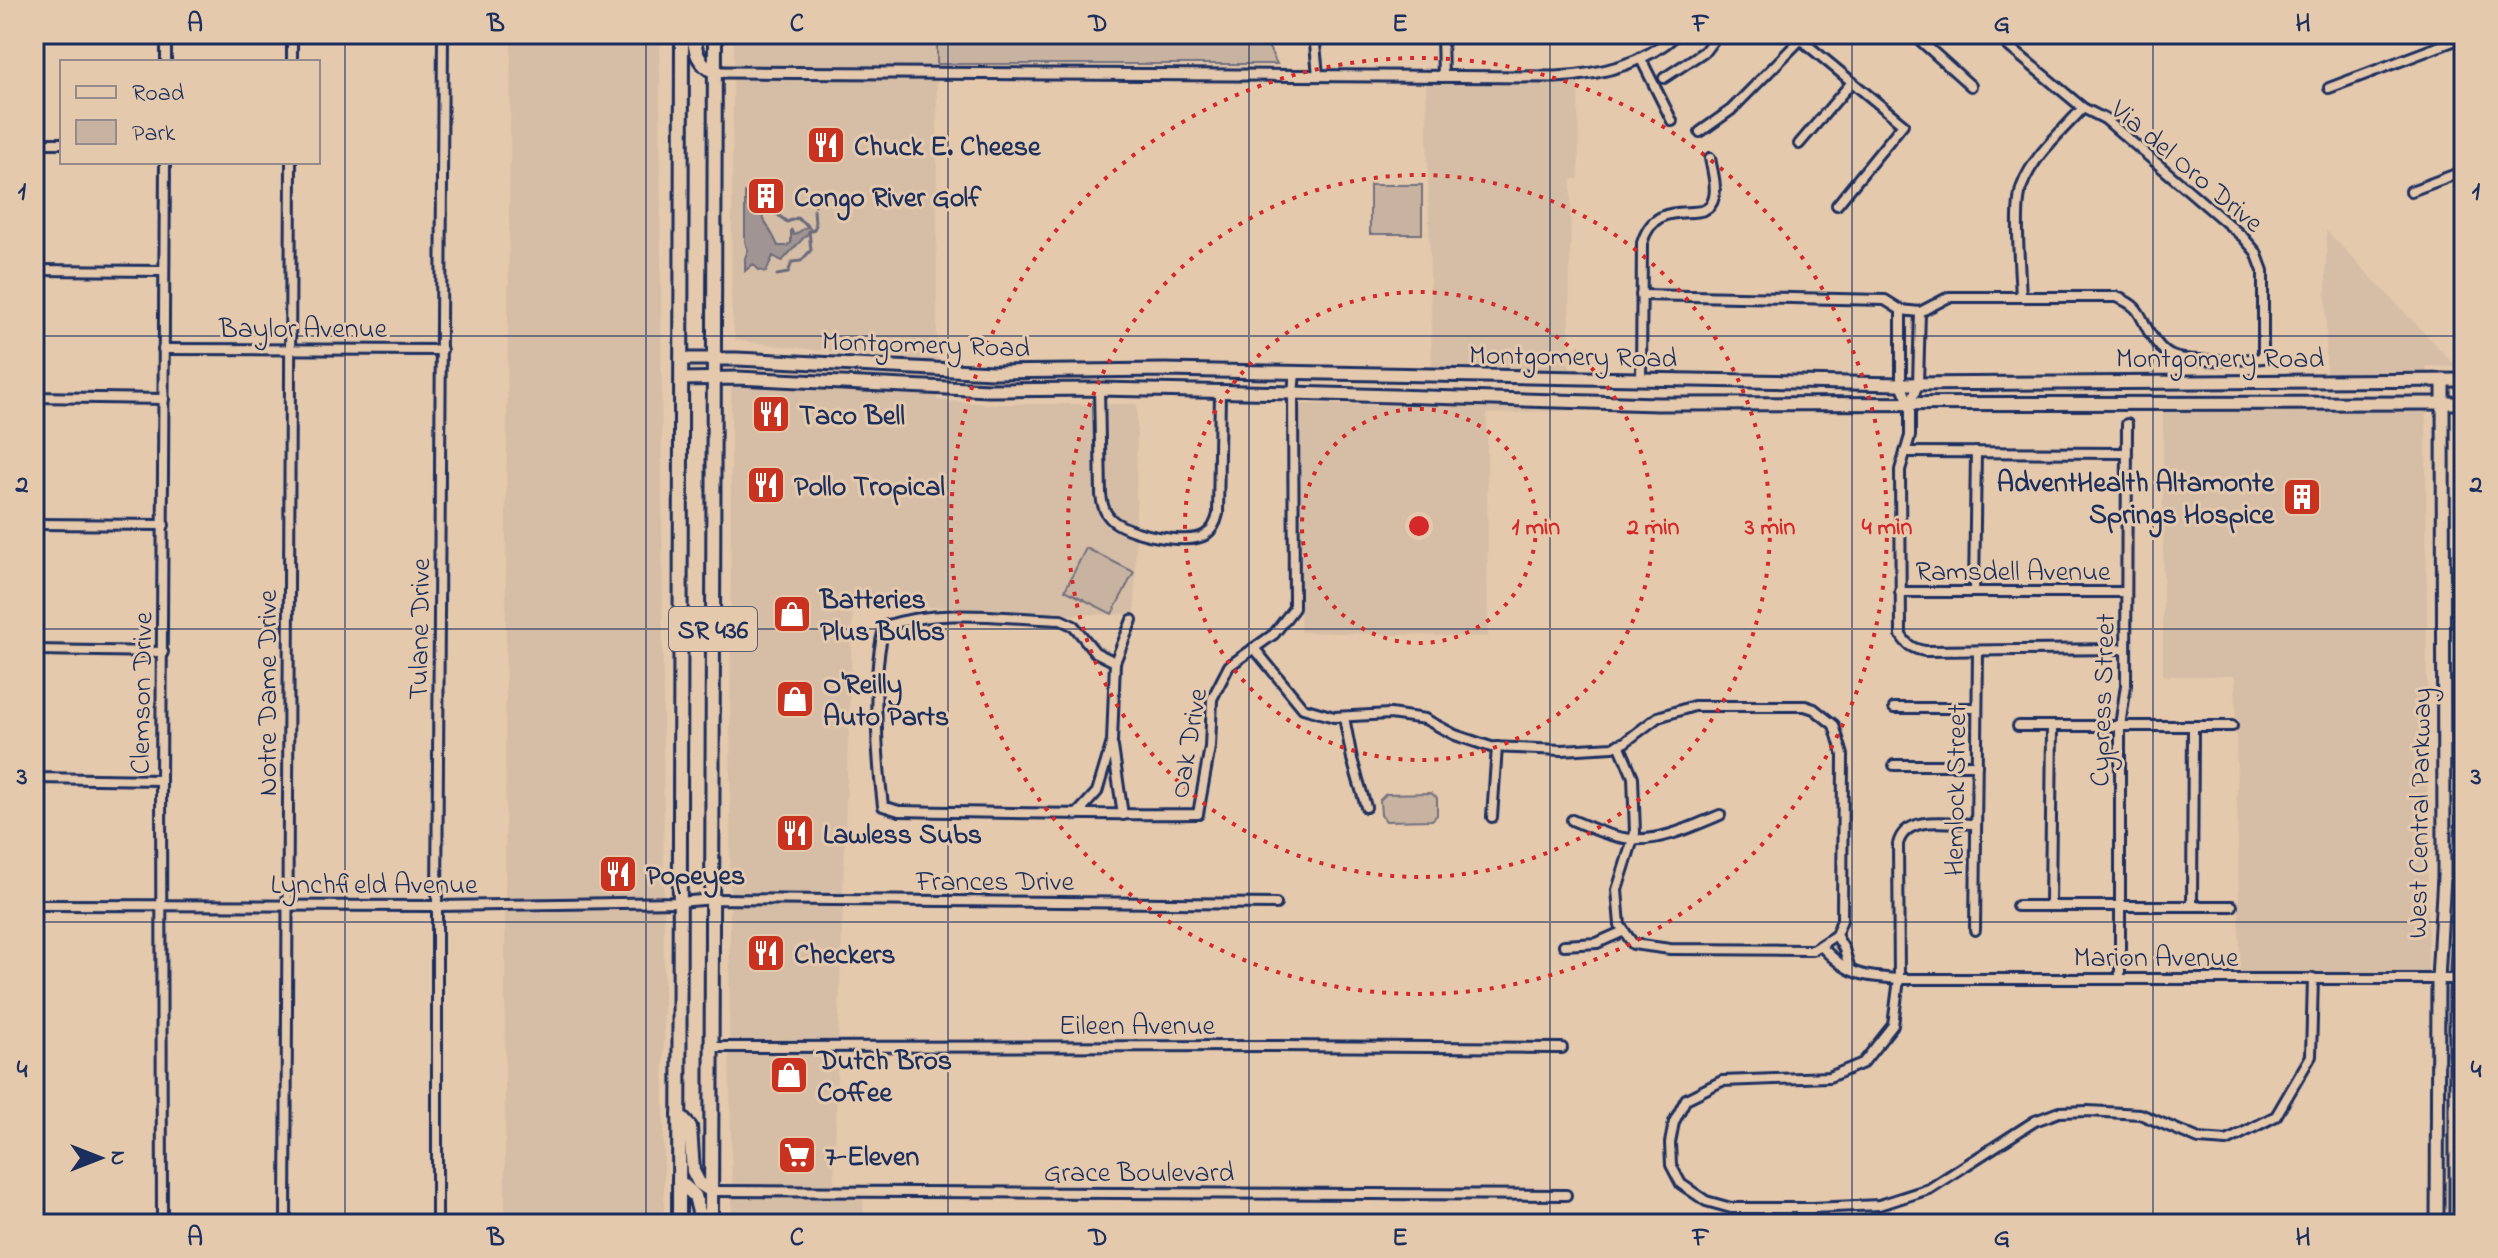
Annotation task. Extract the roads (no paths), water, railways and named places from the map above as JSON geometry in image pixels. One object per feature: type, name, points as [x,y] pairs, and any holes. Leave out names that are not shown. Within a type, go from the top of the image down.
[{"type":"main road","name":"SR 436","points":[[679,1224],[682,34]]},
{"type":"main road","points":[[693,34],[699,61],[715,72]]},
{"type":"main road","name":"SR 436","points":[[711,1224],[715,34]]},
{"type":"main road","name":"Montgomery Road","points":[[681,359],[992,372],[1165,370],[1901,384],[2464,380]]},
{"type":"main road","points":[[1099,389],[1110,379],[1144,376],[1165,370]]},
{"type":"main road","points":[[1483,398],[1498,377]]},
{"type":"main road","name":"Montgomery Road","points":[[682,379],[974,390],[1099,389],[1657,404],[2464,403]]},
{"type":"main road","name":"West Central Parkway","points":[[2437,1224],[2438,979],[2444,876],[2443,380]]},
{"type":"main road","points":[[1754,382],[1754,404]]},
{"type":"main road","name":"West Central Parkway","points":[[2456,1224],[2464,578]]},
{"type":"main road","points":[[679,1115],[690,1127],[693,1171],[699,1183],[711,1191]]},
{"type":"main road","points":[[679,1181],[695,1196],[702,1224]]},
{"type":"street","points":[[166,34],[166,60]]},
{"type":"street","points":[[292,34],[292,60]]},
{"type":"street","name":"Tulane Drive","points":[[437,1224],[443,34]]},
{"type":"street","points":[[1314,34],[1318,75]]},
{"type":"street","points":[[1442,34],[1443,77]]},
{"type":"street","points":[[715,72],[1583,76],[1641,59],[1659,50],[1677,34]]},
{"type":"street","points":[[1664,78],[1705,51],[1718,34]]},
{"type":"street","points":[[1913,34],[1971,86]]},
{"type":"street","points":[[1700,132],[1731,110],[1800,36],[1903,124],[1837,205]]},
{"type":"street","points":[[2329,88],[2464,37]]},
{"type":"street","name":"Via del Oro Drive","points":[[2007,45],[2083,108],[2105,119],[2243,237],[2256,252],[2263,271],[2263,358],[2181,360],[2167,354],[2150,334],[2140,311],[2117,297],[2021,297]]},
{"type":"street","points":[[1641,59],[1672,121]]},
{"type":"street","points":[[1799,144],[1852,82]]},
{"type":"street","points":[[1641,295],[1885,300],[1901,310],[1920,312],[1949,297],[2021,297],[2021,187],[2032,166],[2083,108]]},
{"type":"street","points":[[34,143],[60,143]]},
{"type":"street","points":[[1641,380],[1642,243],[1646,229],[1664,214],[1699,212],[1708,208],[1714,200],[1715,187],[1710,158]]},
{"type":"street","name":"Clemson Drive","points":[[162,1224],[165,164]]},
{"type":"street","name":"Notre Dame Drive","points":[[286,1224],[291,164]]},
{"type":"street","points":[[2411,191],[2464,171]]},
{"type":"street","points":[[34,270],[164,271]]},
{"type":"street","points":[[1901,310],[1901,384],[1910,405]]},
{"type":"street","points":[[1920,312],[1918,384],[1910,405],[1910,436],[1900,470],[1901,635],[1914,649],[1925,651],[2126,649]]},
{"type":"street","name":"Baylor Avenue","points":[[163,349],[442,350]]},
{"type":"street","name":"Oak Drive","points":[[1112,742],[1123,815],[1198,814],[1210,747],[1212,699],[1229,666],[1274,634],[1294,608],[1295,373]]},
{"type":"street","points":[[1099,389],[1101,495],[1110,519],[1125,529],[1156,537],[1194,538],[1203,537],[1210,531],[1218,514],[1220,392]]},
{"type":"street","points":[[34,397],[164,399]]},
{"type":"street","name":"Cypress Street","points":[[2120,978],[2120,726],[2126,685],[2127,424]]},
{"type":"street","points":[[1905,452],[2126,453]]},
{"type":"street","points":[[1974,592],[1976,452]]},
{"type":"street","points":[[34,524],[164,525]]},
{"type":"street","name":"Ramsdell Avenue","points":[[1900,592],[2126,592]]},
{"type":"street","points":[[1115,662],[1095,652],[1074,626],[1061,620],[957,616],[907,618],[885,626],[879,644],[880,783],[883,806],[899,811],[1123,815]]},
{"type":"street","points":[[1076,815],[1097,792],[1112,742],[1115,662],[1132,620]]},
{"type":"street","points":[[1254,648],[1303,708],[1334,717],[1390,714],[1425,719],[1455,735],[1497,747],[1562,750],[1613,747],[1658,717],[1694,706],[1805,706],[1814,709],[1834,725],[1843,755],[1842,920],[1836,935],[1813,950],[1670,949],[1633,944],[1620,925],[1617,890],[1635,833],[1633,777],[1619,744]]},
{"type":"street","points":[[34,650],[163,652]]},
{"type":"street","name":"Hemlock Street","points":[[1975,930],[1978,651]]},
{"type":"street","points":[[1894,708],[1977,708]]},
{"type":"street","points":[[1344,717],[1366,807]]},
{"type":"street","points":[[2018,726],[2232,726]]},
{"type":"street","points":[[2192,906],[2193,726]]},
{"type":"street","points":[[2050,906],[2052,727]]},
{"type":"street","points":[[1492,817],[1497,747]]},
{"type":"street","points":[[1894,765],[1977,765]]},
{"type":"street","points":[[2444,773],[2463,773]]},
{"type":"street","points":[[34,778],[161,780]]},
{"type":"street","points":[[1572,820],[1633,839],[1682,831],[1720,815]]},
{"type":"street","points":[[1976,824],[1918,824],[1901,834],[1898,844],[1899,979],[1893,1025],[1863,1063],[1829,1077],[1722,1081],[1686,1099],[1674,1122],[1670,1143],[1671,1165],[1681,1184],[1706,1201],[1731,1208],[1879,1205],[1929,1189],[2035,1121],[2059,1112],[2140,1114],[2199,1139],[2227,1141],[2276,1116],[2311,1056],[2313,978]]},
{"type":"street","name":"Lynchfield Avenue","points":[[34,905],[437,906],[714,899]]},
{"type":"street","name":"Frances Drive","points":[[714,899],[1276,904]]},
{"type":"street","points":[[2017,906],[2232,906]]},
{"type":"street","points":[[1564,945],[1597,943],[1624,931]]},
{"type":"street","points":[[1836,935],[1850,969]]},
{"type":"street","name":"Marion Avenue","points":[[1821,946],[1836,963],[1860,976],[1899,979],[2460,979]]},
{"type":"street","name":"Eileen Avenue","points":[[712,1047],[1562,1048]]},
{"type":"street","name":"Grace Boulevard","points":[[711,1191],[1566,1195]]},
{"type":"waterway","points":[[814,198],[815,205]]},
{"type":"waterway","points":[[814,210],[815,223]]},
{"type":"waterway","points":[[778,215],[787,222],[797,218],[808,226]]},
{"type":"waterway","points":[[777,275],[788,273],[792,262],[801,261],[811,250],[809,231],[813,231],[816,225]]},
{"type":"place","name":"Chuck E. Cheese","points":[[826,145]]},
{"type":"place","name":"Congo River Golf","points":[[766,196]]},
{"type":"place","name":"Taco Bell","points":[[771,414]]},
{"type":"place","name":"Pollo Tropical","points":[[766,485]]},
{"type":"place","name":"AdventHealth Altamonte Springs Hospice","points":[[2302,497]]},
{"type":"place","name":"Batteries Plus Bulbs","points":[[792,614]]},
{"type":"place","name":"O'Reilly Auto Parts","points":[[795,699]]},
{"type":"place","name":"Lawless Subs","points":[[795,833]]},
{"type":"place","name":"Popeyes","points":[[618,874]]},
{"type":"place","name":"Checkers","points":[[766,953]]},
{"type":"place","name":"Dutch Bros Coffee","points":[[789,1075]]},
{"type":"place","name":"7-Eleven","points":[[797,1155]]}]
